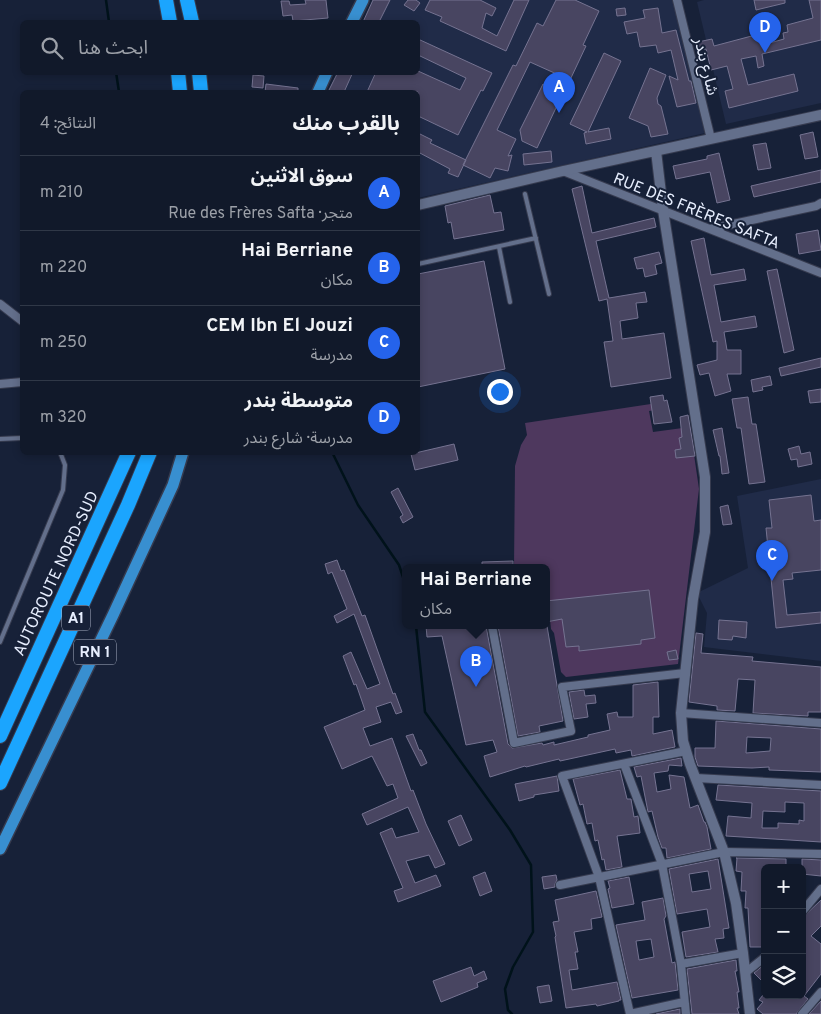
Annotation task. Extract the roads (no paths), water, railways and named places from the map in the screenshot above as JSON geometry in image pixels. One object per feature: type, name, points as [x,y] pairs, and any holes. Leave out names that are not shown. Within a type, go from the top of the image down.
[{"type":"highway","points":[[166,0],[170,20]]},
{"type":"highway","points":[[187,0],[192,20]]},
{"type":"highway","points":[[178,75],[180,90]]},
{"type":"highway","points":[[199,75],[201,90]]},
{"type":"highway","name":"AUTOROUTE NORD-SUD","points":[[0,736],[129,455]]},
{"type":"highway","name":"A1","points":[[0,783],[128,505],[149,455]]},
{"type":"main road","points":[[353,20],[363,0]]},
{"type":"main road","points":[[319,90],[326,75]]},
{"type":"main road","points":[[420,205],[563,171],[821,116]]},
{"type":"main road","points":[[656,151],[663,210],[706,477],[705,532],[693,599],[681,713],[683,741],[724,852],[736,903],[750,1014]]},
{"type":"main road","name":"RN 1","points":[[0,849],[113,616],[173,485],[182,455]]},
{"type":"street","name":"شارع بندر","points":[[677,0],[711,139]]},
{"type":"street","name":"RUE DES FRÈRES SAFTA","points":[[563,171],[821,273]]},
{"type":"street","points":[[710,229],[816,206],[821,203]]},
{"type":"street","points":[[0,304],[20,319]]},
{"type":"street","points":[[0,384],[20,382]]},
{"type":"street","points":[[493,629],[514,742],[571,731],[562,687],[685,673]]},
{"type":"street","points":[[681,713],[821,723]]},
{"type":"street","points":[[684,1002],[630,1014],[599,877],[562,776],[686,751]]},
{"type":"street","points":[[624,764],[662,864],[681,964],[686,1014]]},
{"type":"street","points":[[696,778],[821,784]]},
{"type":"street","points":[[560,885],[724,852],[821,854]]},
{"type":"street","points":[[804,909],[821,889]]},
{"type":"street","points":[[681,964],[743,953]]},
{"type":"street","points":[[745,973],[761,960]]},
{"type":"street","points":[[802,1014],[821,992]]},
{"type":"lane","points":[[525,194],[550,294]]},
{"type":"lane","points":[[420,264],[536,238]]},
{"type":"lane","points":[[499,246],[510,302]]},
{"type":"lane","points":[[0,439],[20,438]]},
{"type":"lane","points":[[0,642],[63,490],[65,465],[61,455]]},
{"type":"waterway","points":[[106,0],[109,20]]},
{"type":"waterway","points":[[116,75],[119,90]]},
{"type":"waterway","points":[[333,455],[358,505],[399,565],[402,574]]},
{"type":"waterway","points":[[416,629],[425,712],[510,830],[531,865],[533,932],[513,967],[505,989],[508,1010],[512,1014]]},
{"type":"place","name":"متوسطة بندر","points":[[765,53]]},
{"type":"place","name":"ﺳﻮق اﻻﺛﻨﻴﻦ","points":[[559,113]]},
{"type":"place","name":"CEM Ibn El Jouzi","points":[[772,581]]},
{"type":"place","name":"Hai Berriane","points":[[476,687]]}]
